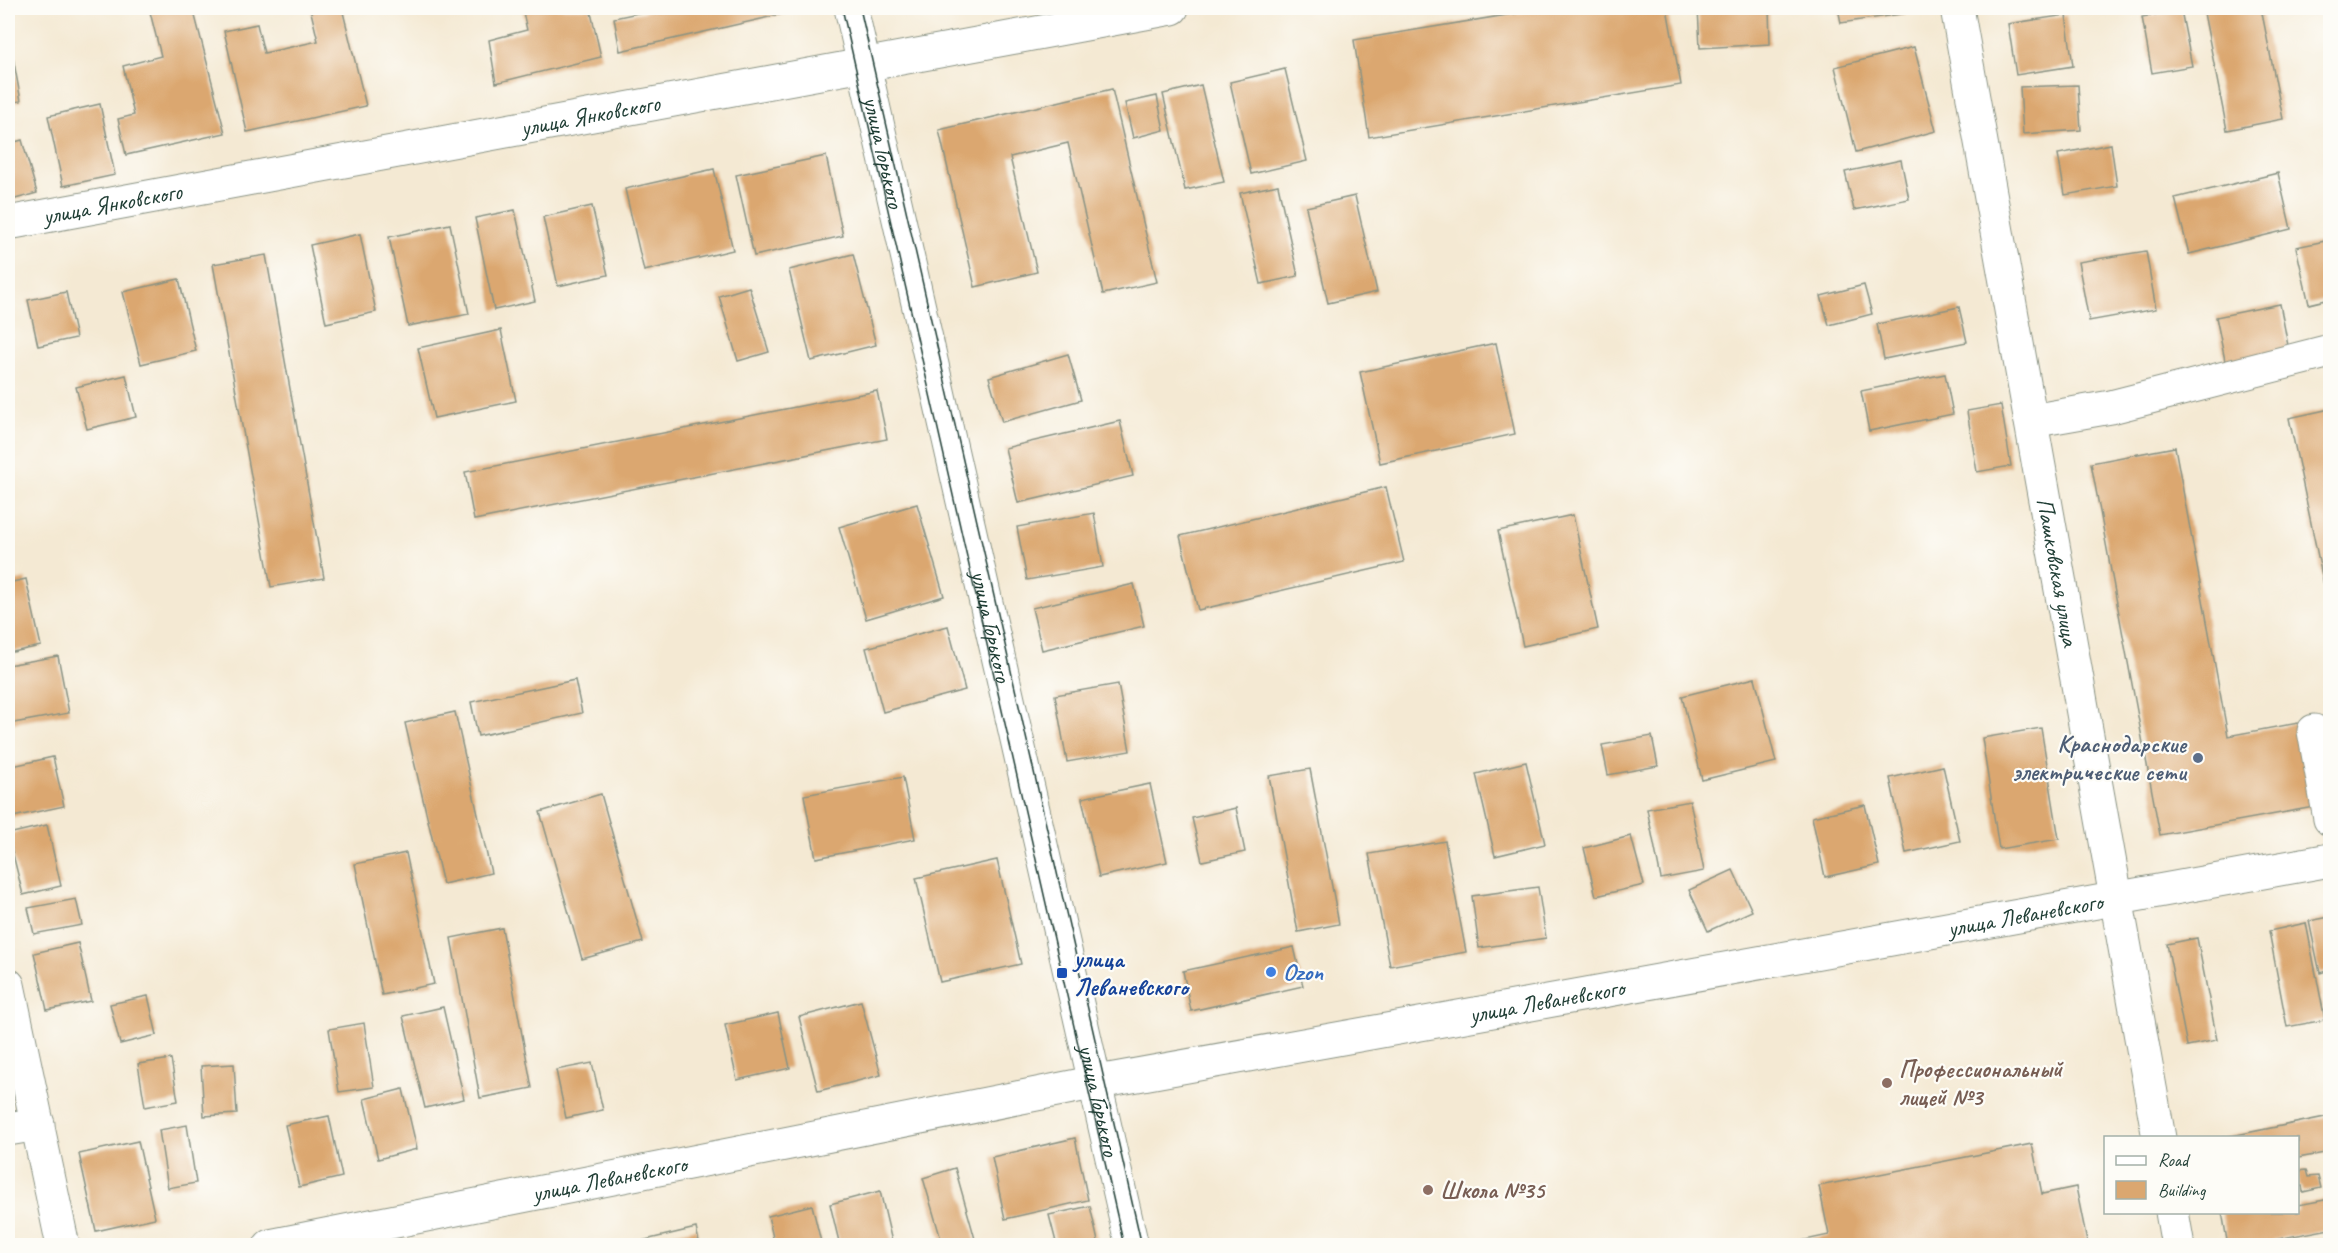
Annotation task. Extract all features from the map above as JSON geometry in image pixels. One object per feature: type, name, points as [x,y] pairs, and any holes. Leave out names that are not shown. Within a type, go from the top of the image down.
[{"type":"street","name":"улица Горького","points":[[851,8],[1132,1245]]},
{"type":"street","name":"улица Янковского","points":[[8,224],[1172,8]]},
{"type":"street","name":"Пашковская улица","points":[[1957,8],[2159,1136]]},
{"type":"street","points":[[2031,422],[2111,407],[2331,351]]},
{"type":"street","points":[[2314,731],[2331,819]]},
{"type":"street","name":"улица Леваневского","points":[[270,1245],[1096,1082],[2331,860]]},
{"type":"street","points":[[8,985],[23,1127],[63,1245]]},
{"type":"street","points":[[2172,1214],[2178,1245]]},
{"type":"building","points":[[149,8],[193,8],[225,133],[126,155],[118,119],[134,115],[123,66],[161,56]]},
{"type":"building","points":[[310,8],[342,8],[366,106],[247,132],[224,31],[257,24],[264,53],[318,41]]},
{"type":"building","points":[[522,8],[590,8],[601,57],[496,83],[489,40],[527,30]]},
{"type":"building","points":[[661,8],[796,8],[796,11],[620,51],[614,18]]},
{"type":"building","points":[[1549,8],[1667,8],[1681,85],[1369,137],[1354,40]]},
{"type":"building","points":[[1698,8],[1769,8],[1770,44],[1700,48]]},
{"type":"building","points":[[1838,8],[1921,8],[1922,11],[1841,23]]},
{"type":"building","points":[[2203,8],[2261,8],[2283,119],[2227,130]]},
{"type":"building","points":[[2181,10],[2192,66],[2152,73],[2142,17]]},
{"type":"building","points":[[2066,15],[2073,66],[2016,75],[2008,24]]},
{"type":"building","points":[[8,30],[21,101],[8,103]]},
{"type":"building","points":[[1914,47],[1936,131],[1856,152],[1835,67]]},
{"type":"building","points":[[1285,69],[1307,161],[1251,174],[1230,82]]},
{"type":"building","points":[[1201,85],[1224,182],[1185,190],[1163,94]]},
{"type":"building","points":[[2078,85],[2081,130],[2023,134],[2020,87]]},
{"type":"building","points":[[1112,89],[1157,282],[1103,294],[1068,143],[1010,157],[1037,272],[975,287],[939,130]]},
{"type":"building","points":[[1157,96],[1164,130],[1133,138],[1125,103]]},
{"type":"building","points":[[100,104],[115,175],[63,186],[48,116]]},
{"type":"building","points":[[22,140],[37,193],[8,201],[8,144]]},
{"type":"building","points":[[2111,144],[2117,186],[2065,195],[2058,154]]},
{"type":"building","points":[[826,156],[843,236],[754,256],[736,175]]},
{"type":"building","points":[[1901,160],[1909,199],[1854,210],[1845,172]]},
{"type":"building","points":[[714,169],[733,250],[644,271],[625,189]]},
{"type":"building","points":[[2278,173],[2291,229],[2189,254],[2175,198]]},
{"type":"building","points":[[1278,185],[1298,276],[1261,284],[1240,193]]},
{"type":"building","points":[[1355,196],[1377,292],[1328,303],[1306,207]]},
{"type":"building","points":[[592,206],[608,275],[558,286],[543,217]]},
{"type":"building","points":[[515,210],[535,301],[494,310],[475,218]]},
{"type":"building","points":[[450,224],[469,314],[408,326],[389,237]]},
{"type":"building","points":[[360,234],[376,312],[326,323],[310,245]]},
{"type":"building","points":[[2330,240],[2330,299],[2309,304],[2296,247]]},
{"type":"building","points":[[2146,251],[2156,309],[2089,321],[2078,262]]},
{"type":"building","points":[[853,254],[876,345],[811,361],[789,270]]},
{"type":"building","points":[[266,255],[324,578],[271,587],[213,264]]},
{"type":"building","points":[[179,279],[196,351],[141,364],[123,292]]},
{"type":"building","points":[[1864,285],[1872,314],[1829,325],[1821,296]]},
{"type":"building","points":[[749,287],[769,352],[738,361],[719,296]]},
{"type":"building","points":[[66,292],[76,338],[38,346],[28,300]]},
{"type":"building","points":[[2280,304],[2290,356],[2227,370],[2216,317]]},
{"type":"building","points":[[1959,307],[1967,342],[1884,359],[1877,324]]},
{"type":"building","points":[[501,330],[516,401],[434,418],[418,348]]},
{"type":"building","points":[[1496,343],[1515,434],[1380,463],[1360,372]]},
{"type":"building","points":[[1068,354],[1081,400],[1002,422],[989,377]]},
{"type":"building","points":[[1945,374],[1953,414],[1869,431],[1861,391]]},
{"type":"building","points":[[126,375],[136,417],[87,429],[76,387]]},
{"type":"building","points":[[877,391],[887,439],[474,520],[465,472]]},
{"type":"building","points":[[2001,405],[2011,466],[1977,472],[1967,411]]},
{"type":"building","points":[[2330,409],[2330,588],[2325,590],[2289,418]]},
{"type":"building","points":[[1120,421],[1133,476],[1018,503],[1005,448]]},
{"type":"building","points":[[2175,447],[2228,736],[2298,723],[2314,807],[2160,835],[2091,463]]},
{"type":"building","points":[[1386,487],[1404,562],[1198,610],[1180,536]]},
{"type":"building","points":[[917,504],[944,596],[866,619],[839,527]]},
{"type":"building","points":[[1094,513],[1103,567],[1027,580],[1017,527]]},
{"type":"building","points":[[1573,515],[1598,629],[1523,646],[1498,531]]},
{"type":"building","points":[[26,579],[41,646],[8,653],[8,583]]},
{"type":"building","points":[[1134,584],[1144,626],[1042,650],[1032,608]]},
{"type":"building","points":[[948,626],[965,690],[883,712],[866,648]]},
{"type":"building","points":[[58,656],[69,713],[8,724],[8,665]]},
{"type":"building","points":[[1755,678],[1776,762],[1702,780],[1682,696]]},
{"type":"building","points":[[575,680],[582,713],[478,736],[471,702]]},
{"type":"building","points":[[1118,684],[1130,751],[1067,762],[1055,695]]},
{"type":"building","points":[[455,712],[491,873],[443,884],[405,723]]},
{"type":"building","points":[[2041,728],[2059,839],[1999,849],[1982,738]]},
{"type":"building","points":[[1652,736],[1658,766],[1608,775],[1602,745]]},
{"type":"building","points":[[53,757],[64,806],[8,818],[8,767]]},
{"type":"building","points":[[1526,762],[1545,844],[1495,856],[1476,774]]},
{"type":"building","points":[[1943,766],[1960,841],[1906,853],[1890,778]]},
{"type":"building","points":[[1310,769],[1339,924],[1298,932],[1269,776]]},
{"type":"building","points":[[903,777],[915,839],[816,858],[804,795]]},
{"type":"building","points":[[1150,784],[1167,862],[1099,877],[1082,798]]},
{"type":"building","points":[[601,794],[643,942],[582,959],[540,812]]},
{"type":"building","points":[[1690,801],[1704,871],[1661,879],[1647,809]]},
{"type":"building","points":[[1865,805],[1879,865],[1825,877],[1812,817]]},
{"type":"building","points":[[1236,808],[1245,852],[1202,861],[1192,818]]},
{"type":"building","points":[[47,825],[61,886],[23,895],[8,834]]},
{"type":"building","points":[[1631,836],[1644,885],[1596,896],[1584,848]]},
{"type":"building","points":[[1445,841],[1466,952],[1390,966],[1369,854]]},
{"type":"building","points":[[406,853],[434,984],[382,995],[355,864]]},
{"type":"building","points":[[997,860],[1021,964],[940,982],[916,878]]},
{"type":"building","points":[[1733,870],[1752,911],[1708,931],[1689,890]]},
{"type":"building","points":[[1538,887],[1546,938],[1479,948],[1472,896]]},
{"type":"building","points":[[76,899],[82,925],[34,934],[28,908]]},
{"type":"building","points":[[2330,917],[2330,970],[2320,973],[2309,921]]},
{"type":"building","points":[[2306,923],[2325,1020],[2287,1027],[2269,931]]},
{"type":"building","points":[[502,928],[532,1088],[480,1098],[451,938]]},
{"type":"building","points":[[2197,938],[2217,1040],[2187,1046],[2167,944]]},
{"type":"building","points":[[78,943],[91,1001],[47,1010],[34,953]]},
{"type":"building","points":[[1294,947],[1303,986],[1191,1011],[1183,971]]},
{"type":"building","points":[[148,996],[157,1035],[120,1044],[110,1004]]},
{"type":"building","points":[[861,1001],[881,1075],[818,1091],[799,1017]]},
{"type":"building","points":[[443,1007],[464,1099],[425,1108],[403,1016]]},
{"type":"building","points":[[778,1013],[790,1068],[737,1080],[725,1025]]},
{"type":"building","points":[[364,1023],[374,1087],[339,1092],[329,1029]]},
{"type":"building","points":[[171,1059],[178,1101],[145,1107],[138,1064]]},
{"type":"building","points":[[592,1063],[603,1110],[566,1118],[556,1070]]},
{"type":"building","points":[[234,1064],[237,1114],[204,1116],[201,1066]]},
{"type":"building","points":[[403,1089],[417,1149],[378,1159],[364,1099]]},
{"type":"building","points":[[329,1116],[342,1177],[299,1187],[285,1125]]},
{"type":"building","points":[[2330,1116],[2330,1152],[2299,1158],[2299,1136],[2232,1136]]},
{"type":"building","points":[[187,1125],[196,1183],[168,1188],[159,1130]]},
{"type":"building","points":[[1075,1138],[1088,1200],[1005,1219],[992,1157]]},
{"type":"building","points":[[138,1141],[155,1218],[96,1231],[79,1154]]},
{"type":"building","points":[[2032,1144],[2042,1194],[2076,1187],[2088,1246],[2008,1246],[2007,1242],[1988,1246],[1797,1246],[1796,1242],[1829,1235],[1819,1186]]},
{"type":"building","points":[[955,1168],[977,1246],[943,1246],[923,1178]]},
{"type":"building","points":[[2306,1170],[2308,1177],[2318,1176],[2321,1188],[2303,1192],[2302,1186],[2299,1187],[2299,1171]]},
{"type":"building","points":[[880,1191],[893,1246],[840,1246],[830,1204]]},
{"type":"building","points":[[2330,1199],[2330,1229],[2273,1240],[2275,1246],[2228,1246],[2222,1214],[2299,1214],[2299,1205]]},
{"type":"building","points":[[812,1205],[822,1246],[775,1246],[768,1216]]},
{"type":"building","points":[[1090,1206],[1099,1246],[1057,1246],[1049,1215]]},
{"type":"building","points":[[696,1228],[700,1246],[624,1246],[624,1245]]},
{"type":"tram line","points":[[842,8],[1124,1246]]},
{"type":"tram line","points":[[860,8],[1142,1246]]},
{"type":"place","name":"Краснодарские электрические сети","points":[[2198,758]]},
{"type":"place","name":"Ozon","points":[[1271,972]]},
{"type":"place","name":"улица Леваневского","points":[[1062,973]]},
{"type":"place","name":"Профессиональный лицей №3","points":[[1887,1083]]},
{"type":"place","name":"Школа №35","points":[[1428,1190]]}]
